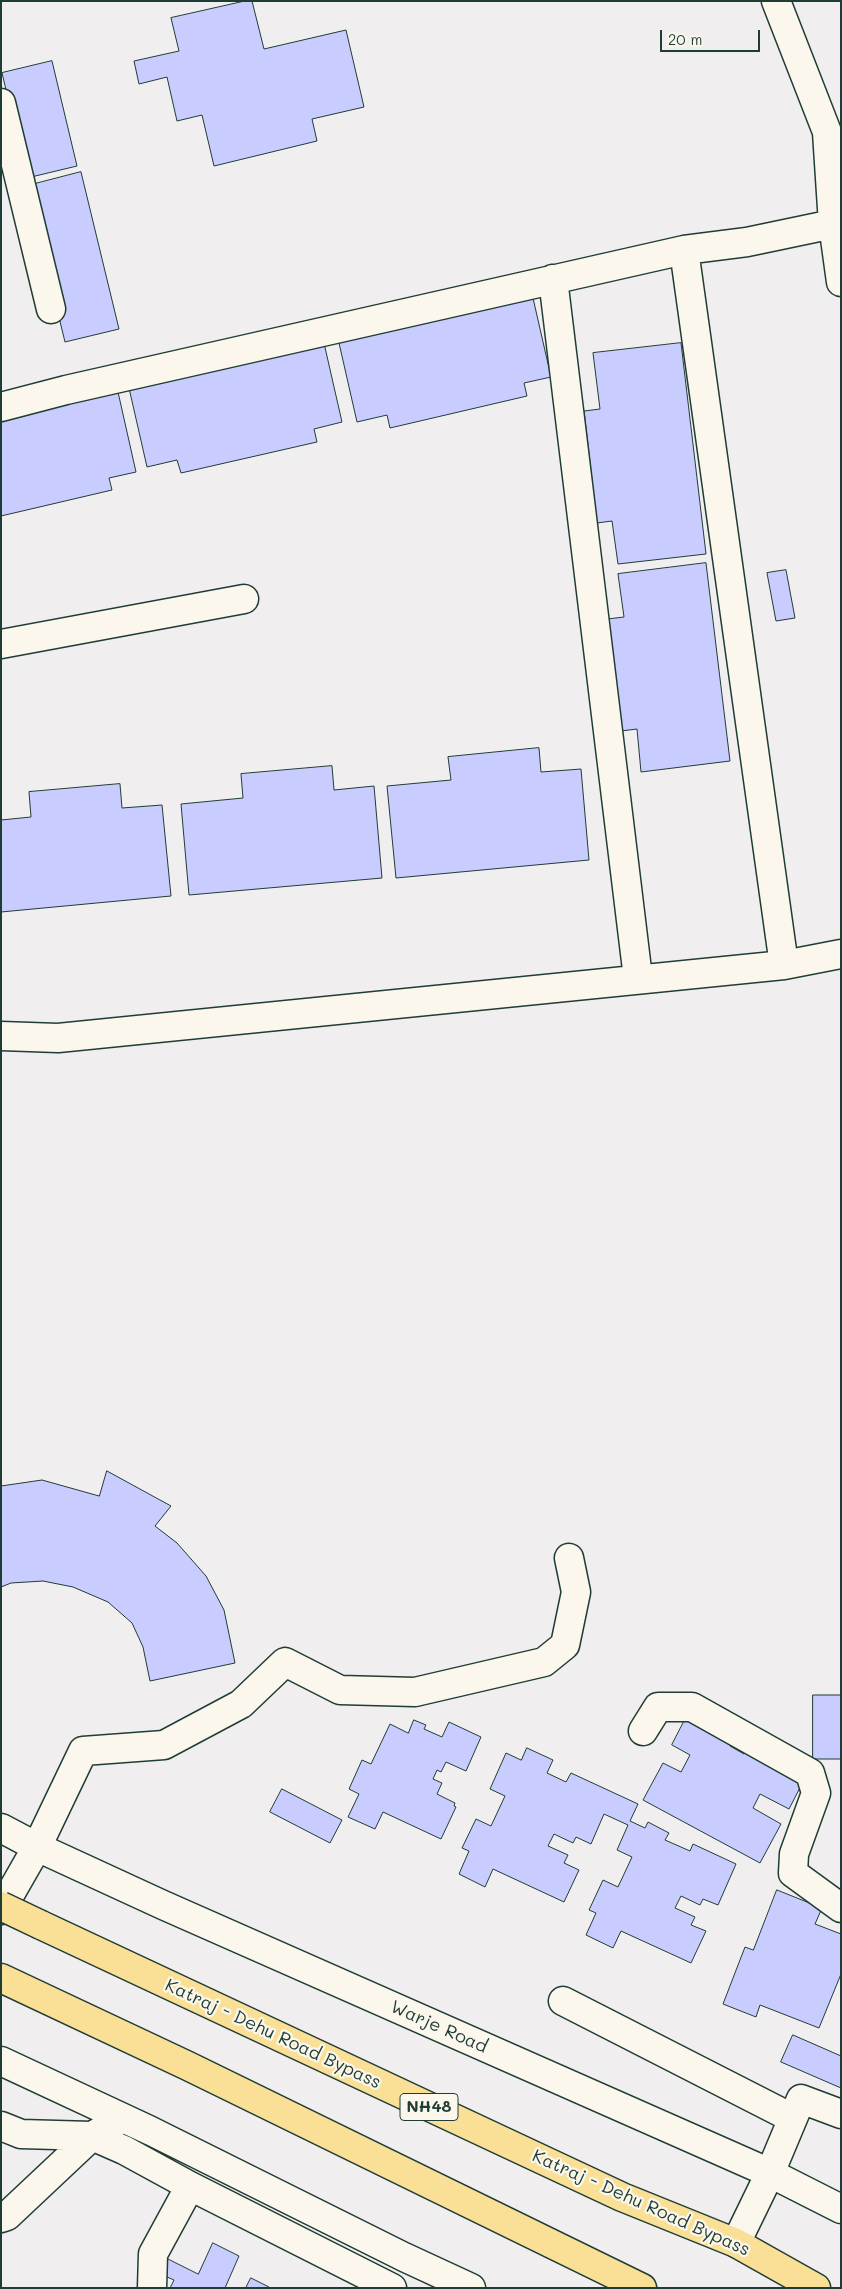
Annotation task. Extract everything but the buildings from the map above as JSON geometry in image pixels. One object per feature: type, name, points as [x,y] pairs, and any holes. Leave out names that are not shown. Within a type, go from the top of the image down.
[{"type":"highway","name":"Katraj - Dehu Road Bypass","points":[[1,1906],[622,2197],[736,2243],[816,2288]]},
{"type":"highway","points":[[11,1982],[197,2070],[642,2288]]},
{"type":"street","points":[[776,1],[827,132],[833,224],[841,282]]},
{"type":"street","points":[[1,103],[51,309]]},
{"type":"street","points":[[1,408],[66,390],[684,250],[747,242],[833,224]]},
{"type":"street","points":[[684,250],[784,965]]},
{"type":"street","points":[[553,279],[638,978]]},
{"type":"street","points":[[1,644],[244,599]]},
{"type":"street","points":[[1,1036],[58,1038],[638,978],[784,965],[841,954]]},
{"type":"street","points":[[1,1910],[37,1847],[83,1752],[164,1745],[241,1704],[285,1662],[340,1690],[415,1692],[544,1662],[565,1645],[576,1592],[570,1558]]},
{"type":"street","points":[[643,1731],[658,1707],[692,1707],[810,1773],[816,1793],[794,1854],[793,1873],[841,1908]]},
{"type":"street","name":"Warje Road","points":[[1,1828],[37,1847],[163,1905],[770,2174],[841,2209]]},
{"type":"street","points":[[563,2001],[792,2118]]},
{"type":"street","points":[[1,2061],[123,2118],[404,2257],[471,2288]]},
{"type":"street","points":[[736,2243],[770,2174],[801,2099],[841,2114]]},
{"type":"street","points":[[1,2218],[7,2216],[92,2136],[123,2118]]},
{"type":"street","points":[[1,2126],[21,2134],[92,2136],[124,2150],[190,2186],[392,2288]]},
{"type":"street","points":[[152,2288],[153,2254],[190,2186]]}]
